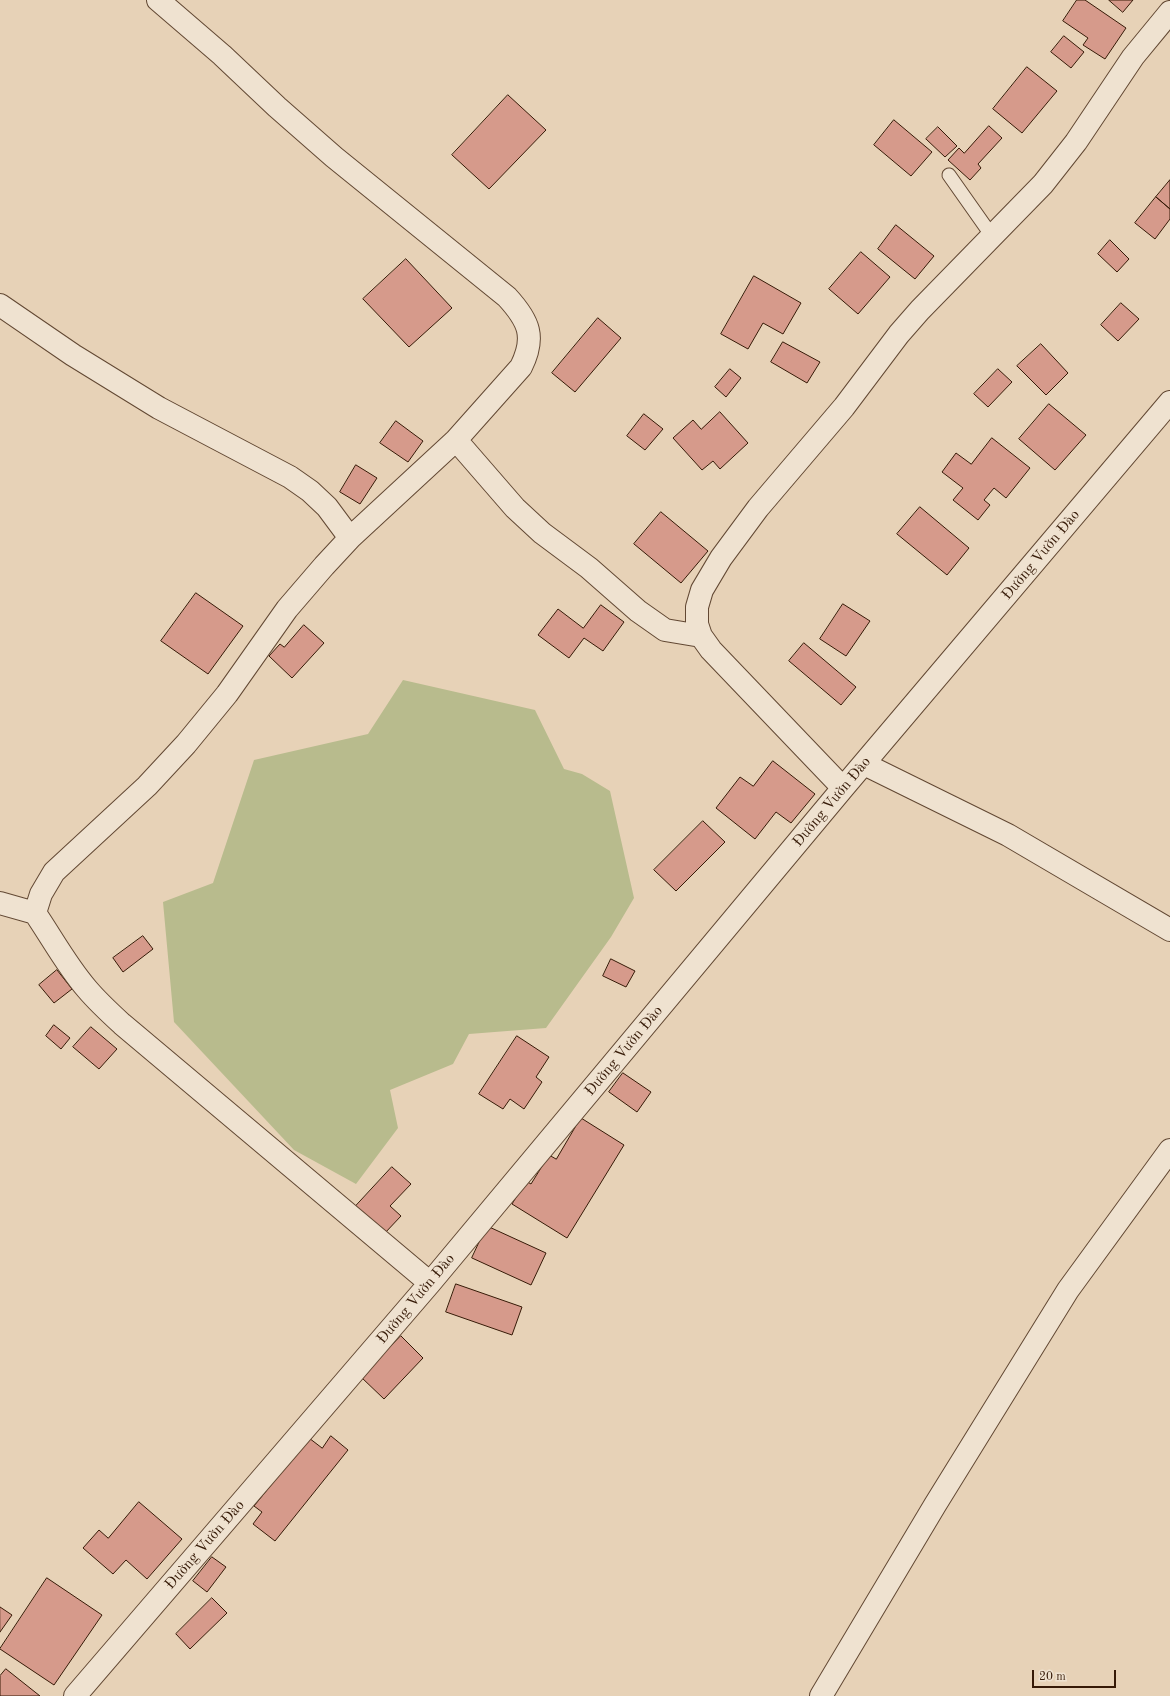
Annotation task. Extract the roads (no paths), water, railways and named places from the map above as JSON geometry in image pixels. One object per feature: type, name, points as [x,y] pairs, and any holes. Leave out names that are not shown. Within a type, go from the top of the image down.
[{"type":"street","points":[[35,913],[41,894],[54,872],[147,786],[186,744],[227,694],[287,610],[324,566],[350,538],[456,440],[521,368],[528,353],[530,337],[525,322],[518,309],[507,297],[334,157],[222,55],[158,0]]},
{"type":"street","points":[[843,788],[711,650],[701,636],[697,624],[697,608],[702,590],[721,558],[758,508],[844,407],[899,334],[920,310],[1058,166],[1133,57],[1170,12]]},
{"type":"street","points":[[0,305],[73,355],[159,408],[290,477],[327,507],[350,538]]},
{"type":"street","name":"Đường Vườn Đào","points":[[75,1696],[430,1283],[843,788],[1170,402]]},
{"type":"street","points":[[456,440],[515,508],[542,533],[589,568],[638,610],[665,630],[701,636]]},
{"type":"street","points":[[864,764],[1008,835],[1170,930]]},
{"type":"street","points":[[0,903],[35,913],[70,966],[86,988],[102,1006],[430,1283]]},
{"type":"street","points":[[821,1696],[935,1505],[1068,1290],[1170,1150]]},
{"type":"lane","points":[[949,175],[992,236]]}]
